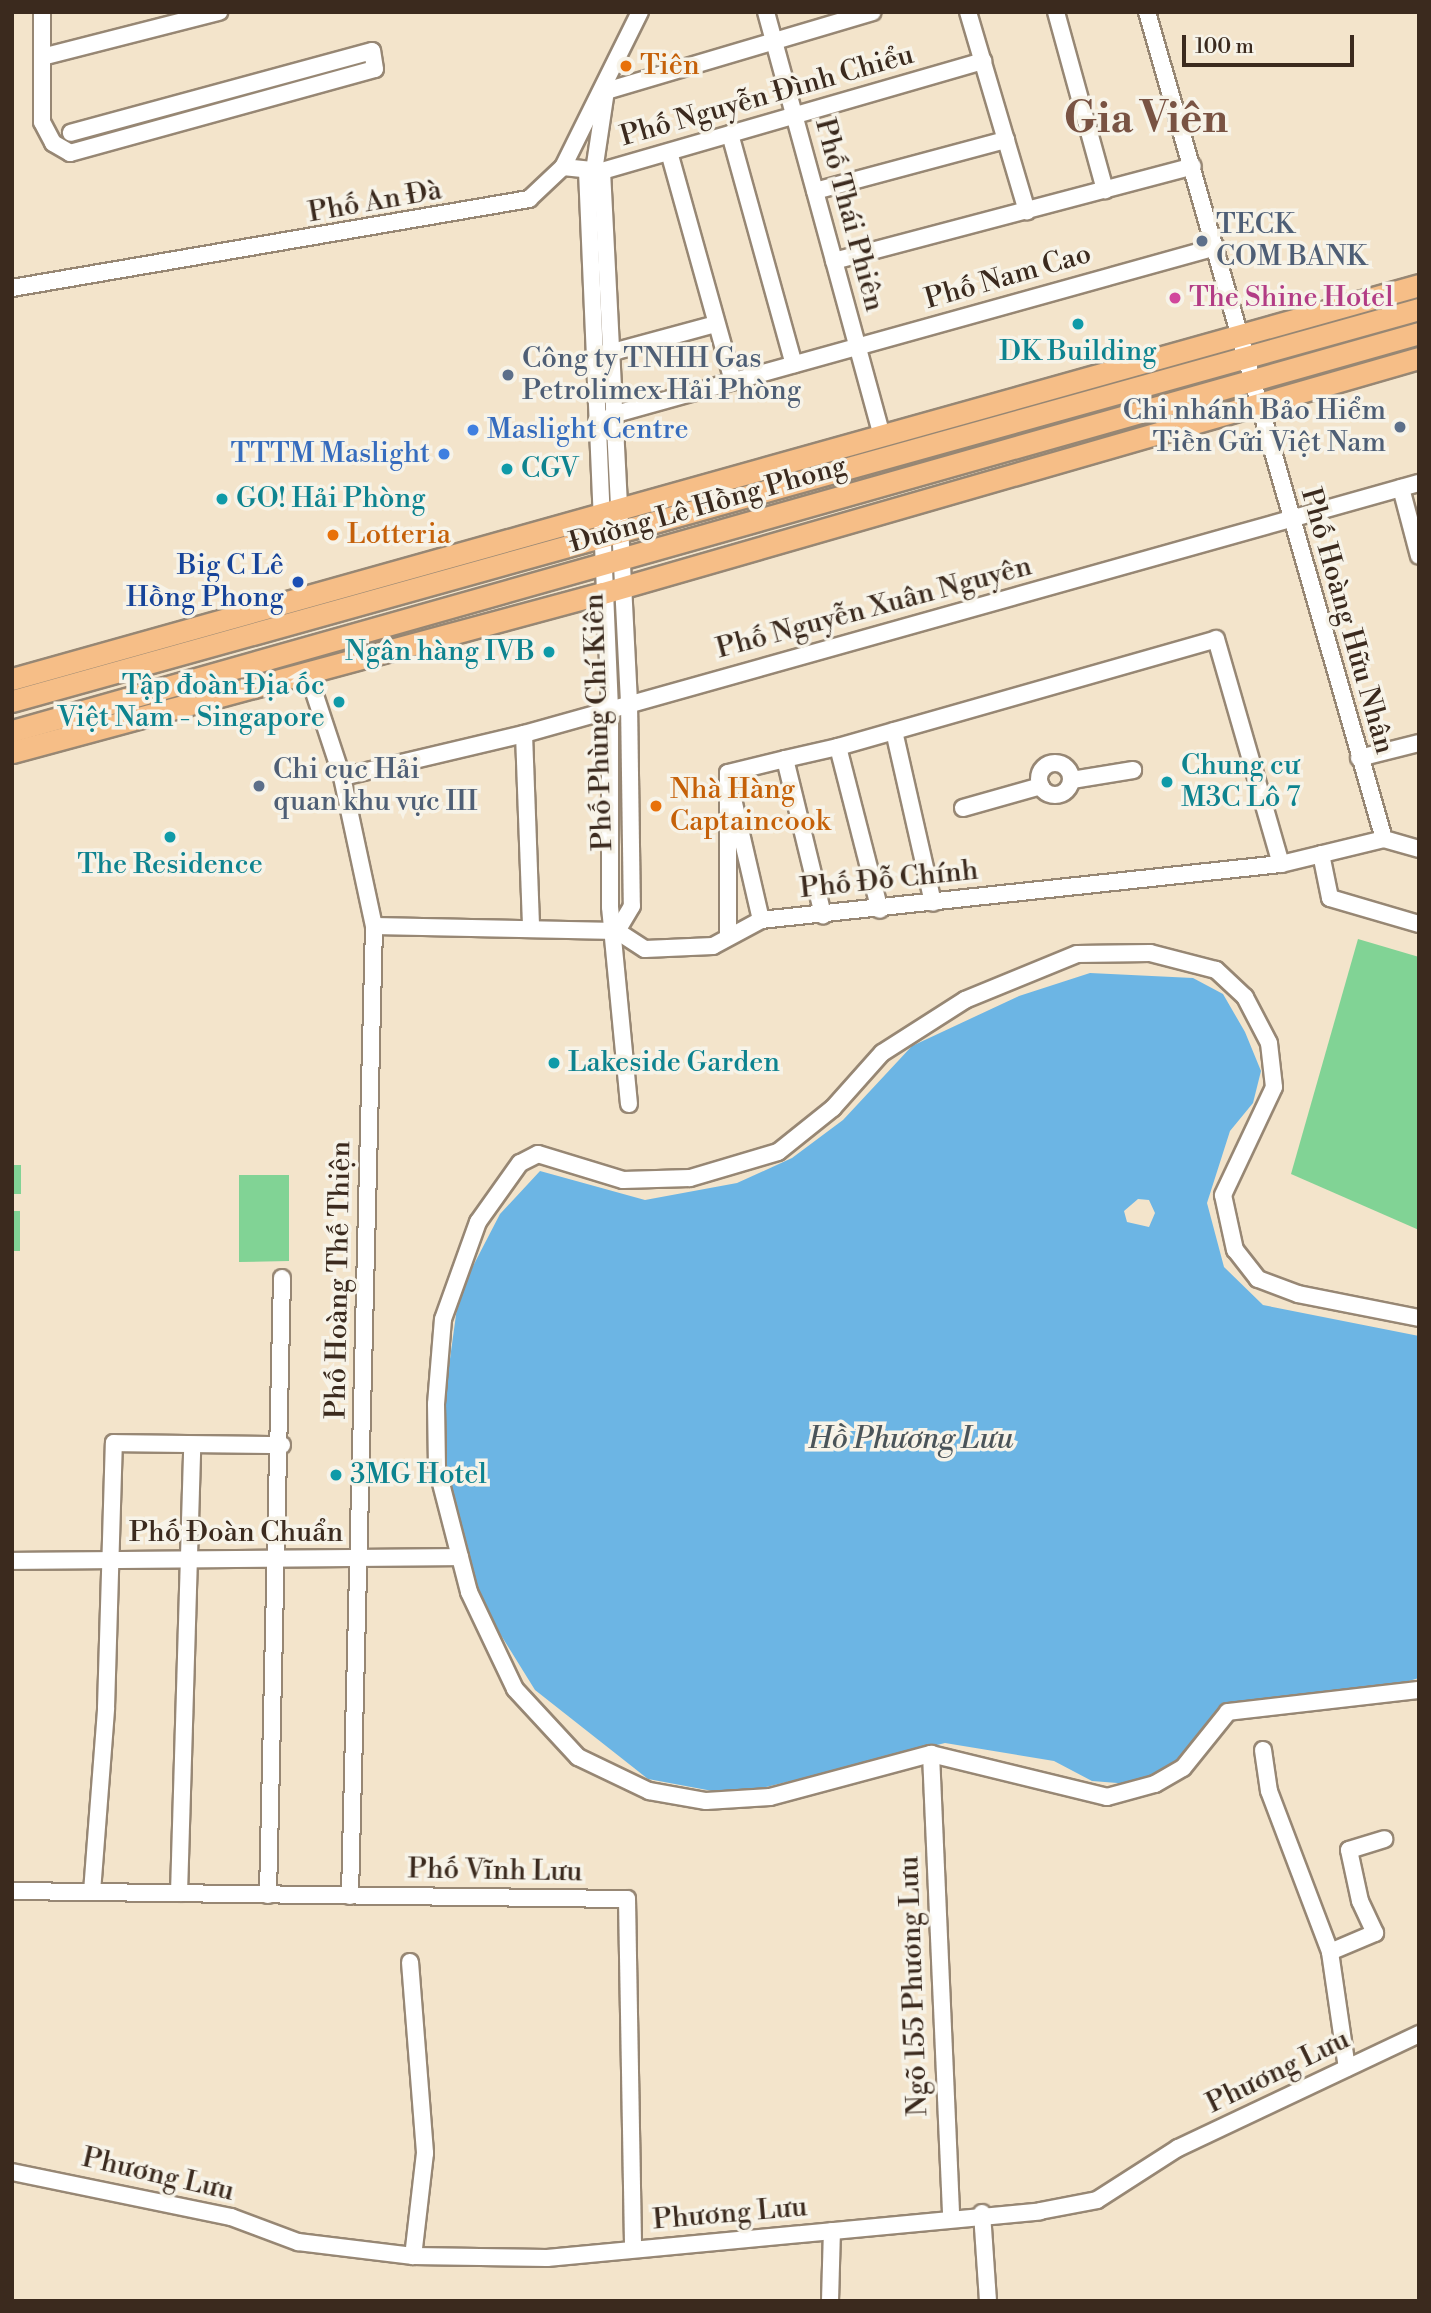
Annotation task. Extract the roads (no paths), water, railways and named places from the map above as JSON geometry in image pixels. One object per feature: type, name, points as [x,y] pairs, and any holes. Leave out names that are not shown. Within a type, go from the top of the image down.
[{"type":"main road","name":"Đường Lê Hồng Phong","points":[[12,679],[1238,332],[1419,285]]},
{"type":"main road","name":"Đường Lê Hồng Phong","points":[[12,701],[607,538],[1419,309]]},
{"type":"main road","name":"Đường Lê Hồng Phong","points":[[13,730],[1419,333]]},
{"type":"main road","name":"Đường Lê Hồng Phong","points":[[12,752],[612,590],[1419,358]]},
{"type":"main road","points":[[155,639],[162,661]]},
{"type":"street","points":[[42,12],[42,122],[53,143],[70,152],[375,69],[372,51],[71,132]]},
{"type":"street","points":[[42,57],[219,12]]},
{"type":"street","name":"Phố An Đà","points":[[12,288],[504,206],[529,199],[563,167],[606,91],[640,12]]},
{"type":"street","name":"Phố Thái Phiên","points":[[766,12],[881,433]]},
{"type":"street","points":[[594,171],[606,91],[773,39],[873,12]]},
{"type":"street","points":[[968,12],[1027,211]]},
{"type":"street","points":[[1056,12],[1105,190]]},
{"type":"street","name":"Phố Hoàng Hữu Nhân","points":[[1147,12],[1384,839]]},
{"type":"street","name":"Phố Nguyễn Đình Chiểu","points":[[563,167],[594,171],[669,152],[983,61]]},
{"type":"street","points":[[730,134],[794,364]]},
{"type":"street","points":[[815,191],[1006,141]]},
{"type":"street","points":[[669,152],[733,381]]},
{"type":"street","points":[[834,261],[1193,166]]},
{"type":"street","name":"Phố Phùng Chí Kiên","points":[[594,171],[610,359],[612,415],[606,512]]},
{"type":"street","name":"Phố Phùng Chí Kiên","points":[[594,171],[593,369],[608,562],[629,702],[632,906],[617,931]]},
{"type":"street","name":"Phố Nam Cao","points":[[612,415],[1216,247]]},
{"type":"street","points":[[593,369],[610,359],[716,324]]},
{"type":"street","name":"Phố Nguyễn Xuân Nguyên","points":[[341,777],[524,734],[629,702],[1291,521],[1419,483]]},
{"type":"street","points":[[1401,488],[1419,556]]},
{"type":"street","name":"Phố Phùng Chí Kiên","points":[[612,590],[610,907],[617,931],[629,1104]]},
{"type":"street","points":[[728,773],[838,747],[1216,639],[1281,864]]},
{"type":"street","name":"Phố Hoàng Thế Thiện","points":[[307,674],[341,777],[374,926],[360,1558],[349,1896]]},
{"type":"street","points":[[894,731],[933,904]]},
{"type":"street","points":[[524,734],[531,926]]},
{"type":"street","points":[[1359,758],[1419,743]]},
{"type":"street","points":[[838,747],[880,910]]},
{"type":"street","points":[[785,759],[823,915]]},
{"type":"street","points":[[1041,786],[1042,770],[1055,762],[1069,769],[1072,780]]},
{"type":"street","points":[[963,808],[1041,786],[1059,795],[1072,780],[1133,770]]},
{"type":"street","points":[[728,773],[761,920]]},
{"type":"street","points":[[728,773],[728,933]]},
{"type":"street","name":"Phố Đỗ Chính","points":[[374,926],[531,926],[617,931],[645,949],[713,946],[728,933],[761,920],[880,910],[1281,864],[1384,839],[1419,849]]},
{"type":"street","points":[[1321,854],[1330,898],[1419,924]]},
{"type":"street","points":[[1419,1318],[1298,1294],[1258,1279],[1235,1250],[1223,1195],[1274,1087],[1269,1043],[1245,998],[1216,970],[1150,953],[1077,954],[965,1000],[882,1053],[833,1108],[778,1152],[690,1178],[623,1180],[538,1154],[520,1163],[478,1222],[443,1319],[437,1468],[475,1604],[535,1717],[578,1757],[624,1783],[706,1801],[770,1797],[931,1754],[1107,1797],[1155,1784],[1183,1769],[1228,1712],[1419,1690]]},
{"type":"street","points":[[268,1895],[280,1559],[282,1278]]},
{"type":"street","points":[[92,1892],[106,1707],[106,1560],[114,1443],[282,1445]]},
{"type":"street","points":[[179,1893],[192,1446]]},
{"type":"street","name":"Phố Đoàn Chuẩn","points":[[12,1560],[460,1557]]},
{"type":"street","points":[[1263,1750],[1269,1791],[1330,1952],[1347,2068]]},
{"type":"street","name":"Ngõ 155 Phương Lưu","points":[[931,1754],[951,2216]]},
{"type":"street","points":[[1330,1952],[1375,1933],[1360,1901],[1349,1850],[1384,1839]]},
{"type":"street","name":"Phố Vĩnh Lưu","points":[[12,1891],[628,1899],[633,2248]]},
{"type":"street","points":[[410,1962],[425,2112],[425,2180],[412,2256]]},
{"type":"street","name":"Phương Lưu","points":[[12,2172],[231,2217],[298,2242],[412,2256],[547,2258],[832,2231],[1097,2200],[1171,2152],[1419,2034]]},
{"type":"street","points":[[982,2213],[988,2301]]},
{"type":"street","points":[[830,2301],[832,2231]]},
{"type":"water","name":"Hồ Phương Lưu","points":[[1090,973],[1193,978],[1223,994],[1245,1032],[1261,1071],[1253,1103],[1230,1131],[1207,1203],[1224,1267],[1263,1305],[1419,1336],[1419,1678],[1374,1691],[1223,1708],[1183,1761],[1157,1778],[1130,1784],[1092,1781],[1054,1761],[945,1743],[734,1795],[648,1779],[535,1690],[476,1595],[445,1472],[446,1388],[459,1293],[500,1214],[540,1171],[645,1200],[737,1183],[792,1158],[843,1120],[912,1046],[1019,996]],"holes":[[[1138,1199],[1149,1200],[1155,1213],[1149,1227],[1127,1222],[1124,1211]]]},
{"type":"place","name":"Tiên","points":[[626,66]]},
{"type":"place","name":"TECK COM BANK","points":[[1202,241]]},
{"type":"place","name":"The Shine Hotel","points":[[1175,298]]},
{"type":"place","name":"DK Building","points":[[1078,324]]},
{"type":"place","name":"Công ty TNHH Gas Petrolimex Hải Phòng","points":[[508,375]]},
{"type":"place","name":"Chi nhánh Bảo Hiểm Tiền Gửi Việt Nam","points":[[1400,427]]},
{"type":"place","name":"Maslight Centre","points":[[473,430]]},
{"type":"place","name":"TTTM Maslight","points":[[444,454]]},
{"type":"place","name":"CGV","points":[[507,469]]},
{"type":"place","name":"GO! Hải Phòng","points":[[222,499]]},
{"type":"place","name":"Lotteria","points":[[333,535]]},
{"type":"place","name":"Big C Lê Hồng Phong","points":[[298,582]]},
{"type":"place","name":"Ngân hàng IVB","points":[[549,652]]},
{"type":"place","name":"Tập đoàn Địa ốc Việt Nam - Singapore","points":[[339,702]]},
{"type":"place","name":"Chung cư M3C Lô 7","points":[[1167,782]]},
{"type":"place","name":"Chi cục Hải quan khu vực III","points":[[259,786]]},
{"type":"place","name":"Nhà Hàng Captaincook","points":[[656,806]]},
{"type":"place","name":"The Residence","points":[[170,837]]},
{"type":"place","name":"Lakeside Garden","points":[[554,1063]]},
{"type":"place","name":"3MG Hotel","points":[[336,1475]]},
{"type":"district","name":"Gia Viên","points":[[1146,120]]}]
